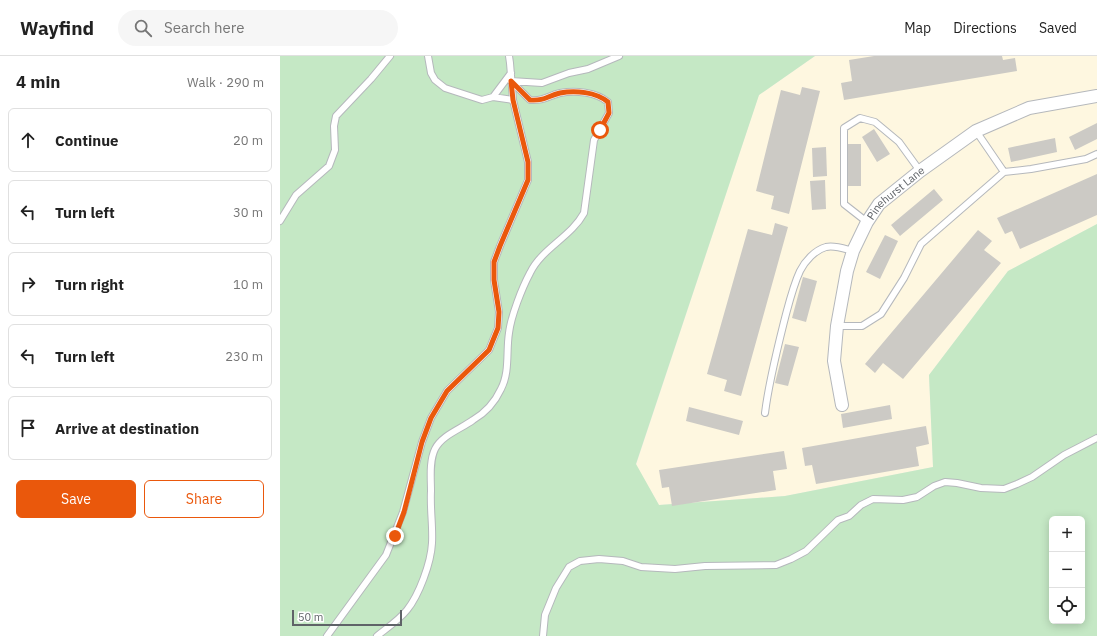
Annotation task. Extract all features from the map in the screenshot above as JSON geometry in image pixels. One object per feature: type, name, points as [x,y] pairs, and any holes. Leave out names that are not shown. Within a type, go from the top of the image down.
[{"type":"street","name":"Pinehurst Lane","points":[[842,405],[834,361],[837,326],[847,270],[853,251],[867,222],[879,204],[920,171],[976,131],[1029,108],[1097,96]]},
{"type":"lane","points":[[280,222],[296,195],[329,166],[335,150],[334,126],[336,116],[371,79],[390,56]]},
{"type":"lane","points":[[428,56],[431,73],[435,80],[445,88],[482,100],[493,97],[513,100]]},
{"type":"lane","points":[[327,636],[386,555],[404,512],[422,442],[431,418],[447,391],[489,350],[498,328],[499,312],[494,280],[494,262],[528,180],[528,162],[513,100],[509,56]]},
{"type":"lane","points":[[511,81],[542,83],[569,73],[588,69],[619,56]]},
{"type":"lane","points":[[493,97],[511,73]]},
{"type":"lane","points":[[377,636],[407,611],[418,593],[428,563],[432,544],[430,507],[435,449],[446,437],[474,420],[489,408],[502,388],[507,368],[509,331],[516,306],[530,271],[547,250],[579,222],[584,213],[594,140],[609,113],[608,102],[602,97],[581,92],[560,93],[540,100],[530,100],[511,81]]},
{"type":"lane","points":[[867,222],[844,204],[844,128],[860,118],[876,122],[899,142],[920,171]]},
{"type":"lane","points":[[976,131],[1004,172]]},
{"type":"lane","points":[[837,326],[862,326],[881,314],[904,278],[922,244],[1004,172],[1031,170],[1086,159],[1097,154]]},
{"type":"lane","points":[[765,414],[768,386],[779,340],[799,272],[811,257],[826,248],[835,246],[853,251]]},
{"type":"lane","points":[[543,636],[545,614],[556,588],[569,567],[580,561],[599,559],[623,561],[641,567],[675,569],[705,566],[776,565],[791,559],[806,550],[838,520],[849,516],[861,505],[873,499],[904,500],[917,497],[934,486],[946,482],[981,488],[1004,489],[1032,477],[1064,455],[1097,438]]},
{"type":"shaded area","points":[[815,56],[1097,56],[1097,224],[1008,271],[929,375],[933,467],[785,496],[659,505],[636,465],[759,95]]},
{"type":"green space","points":[[280,56],[815,56],[759,95],[636,464],[659,505],[785,496],[933,467],[929,375],[1008,271],[1097,224],[1097,636],[280,636]]},
{"type":"building","points":[[874,56],[1002,56],[1003,60],[1015,58],[1017,71],[844,100],[841,83],[852,81],[849,60]]},
{"type":"building","points":[[802,87],[820,91],[789,214],[771,209],[774,196],[756,191],[781,90],[800,95]]},
{"type":"building","points":[[1097,123],[1097,139],[1075,150],[1069,137]]},
{"type":"building","points":[[874,129],[890,154],[877,162],[862,137]]},
{"type":"building","points":[[1055,138],[1057,152],[1011,162],[1008,148]]},
{"type":"building","points":[[848,144],[861,144],[861,186],[848,186]]},
{"type":"building","points":[[826,147],[827,176],[813,177],[812,148]]},
{"type":"building","points":[[1097,174],[1097,215],[1020,249],[1012,231],[1005,234],[997,218]]},
{"type":"building","points":[[825,180],[826,209],[812,210],[810,181]]},
{"type":"building","points":[[934,189],[943,200],[900,236],[891,225]]},
{"type":"building","points":[[775,223],[788,227],[741,396],[724,391],[727,380],[707,374],[748,229],[772,235]]},
{"type":"building","points":[[978,230],[992,241],[984,250],[1001,263],[903,379],[883,363],[875,373],[865,364]]},
{"type":"building","points":[[885,235],[898,241],[880,279],[866,272]]},
{"type":"building","points":[[803,277],[817,281],[806,322],[792,318]]},
{"type":"building","points":[[785,344],[799,347],[788,386],[775,383]]},
{"type":"building","points":[[890,405],[892,419],[843,428],[841,414]]},
{"type":"building","points":[[689,407],[743,421],[739,435],[686,421]]},
{"type":"building","points":[[926,426],[929,444],[916,447],[919,466],[816,484],[812,465],[805,466],[802,448]]},
{"type":"building","points":[[784,451],[787,469],[773,471],[776,490],[672,506],[669,487],[662,488],[659,470]]},
{"type":"route","points":[[395,536],[404,512],[422,442],[431,418],[447,391],[489,350],[498,328],[499,312],[494,280],[494,262],[528,180],[528,162],[513,100],[511,81],[530,100],[540,100],[560,93],[581,92],[602,97],[608,102],[609,113],[600,130]]}]
